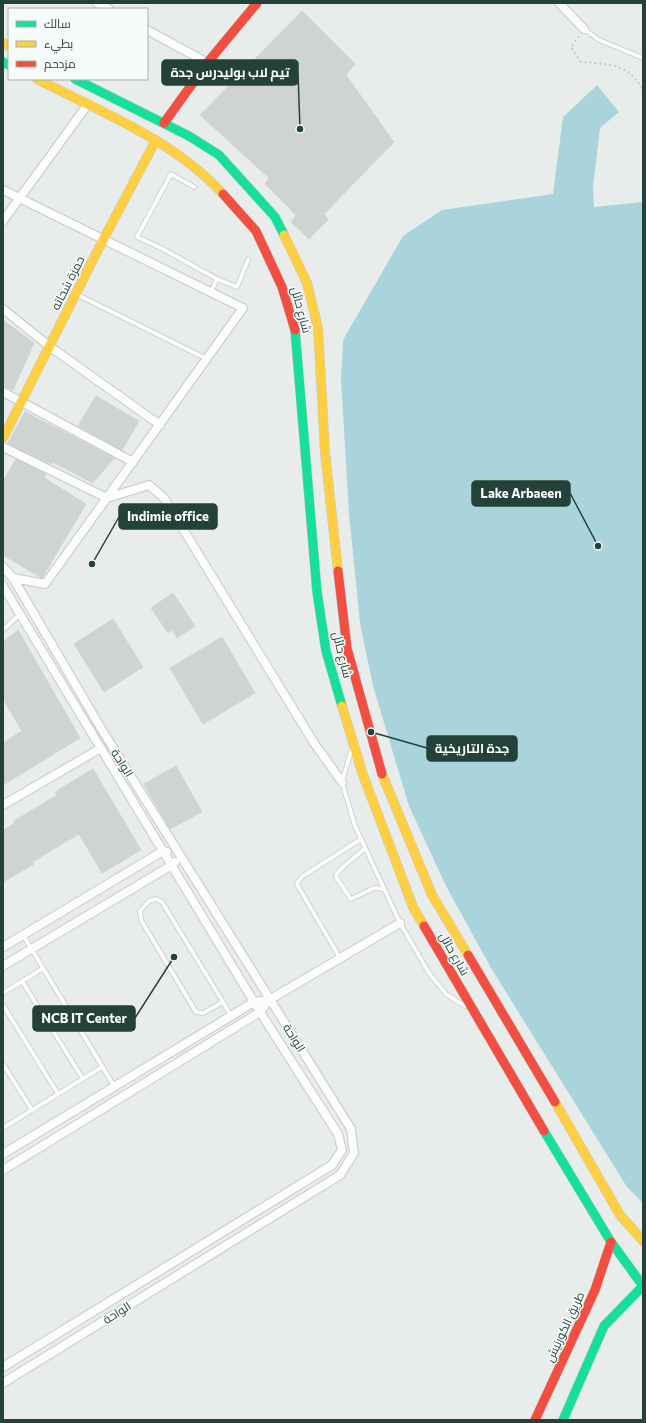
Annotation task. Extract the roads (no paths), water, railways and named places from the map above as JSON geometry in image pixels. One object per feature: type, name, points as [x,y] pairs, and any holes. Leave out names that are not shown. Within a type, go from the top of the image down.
[{"type":"main road","points":[[164,123],[206,62],[257,3]]},
{"type":"main road","name":"شارع حائل","points":[[39,80],[156,140],[204,174],[256,231],[282,287],[296,332],[317,592],[326,651],[363,775],[413,907],[610,1242],[643,1286]]},
{"type":"main road","name":"شارع حائل","points":[[77,80],[189,136],[219,155],[275,217],[307,283],[318,328],[326,452],[347,648],[381,771],[432,895],[515,1032],[620,1215],[643,1241]]},
{"type":"main road","name":"حمزة شحاته","points":[[3,438],[164,123]]},
{"type":"main road","name":"طريق الكورنيش","points":[[535,1420],[595,1290],[610,1242]]},
{"type":"main road","points":[[563,1420],[604,1326],[643,1286]]},
{"type":"street","points":[[97,3],[109,7]]},
{"type":"street","points":[[559,3],[584,29]]},
{"type":"street","points":[[148,31],[206,62]]},
{"type":"street","points":[[3,220],[88,104]]},
{"type":"street","points":[[3,190],[243,308],[45,584],[13,578]]},
{"type":"street","points":[[3,309],[49,346],[160,425]]},
{"type":"street","points":[[3,392],[22,400],[133,462]]},
{"type":"street","points":[[3,447],[107,498],[149,485],[164,498],[314,743],[342,782]]},
{"type":"street","name":"الواحة","points":[[3,567],[13,578],[102,730],[351,1130],[354,1153],[340,1175],[3,1383]]},
{"type":"street","name":"الواحة","points":[[3,586],[260,1012],[338,1134],[342,1150],[332,1165],[3,1367]]},
{"type":"street","points":[[3,805],[101,748]]},
{"type":"street","points":[[3,948],[163,851],[179,855],[172,866],[3,966]]},
{"type":"street","points":[[3,1170],[260,1012],[269,1000],[400,923]]},
{"type":"street","points":[[3,1154],[254,1002],[269,1000]]},
{"type":"lane","points":[[584,29],[599,40],[643,58]]},
{"type":"lane","points":[[194,187],[171,174],[138,237],[217,279],[237,287],[248,260]]},
{"type":"lane","points":[[211,292],[217,279]]},
{"type":"lane","points":[[76,294],[207,359]]},
{"type":"lane","points":[[3,630],[20,614]]},
{"type":"lane","points":[[353,742],[342,782],[355,826],[400,923],[429,973],[446,994],[473,1011]]},
{"type":"lane","points":[[340,958],[298,888],[298,883],[303,876],[361,839]]},
{"type":"lane","points":[[365,848],[358,857],[337,871],[336,877],[351,899],[374,888],[384,889]]},
{"type":"lane","points":[[223,1002],[203,1013],[196,1012],[141,920],[140,911],[149,901],[156,899],[162,902],[223,1002],[231,1016]]},
{"type":"lane","points":[[23,936],[114,1086]]},
{"type":"lane","points":[[3,993],[42,969]]},
{"type":"lane","points":[[22,981],[83,1079]]},
{"type":"lane","points":[[3,1004],[58,1094]]},
{"type":"lane","points":[[3,1064],[32,1110]]},
{"type":"lane","points":[[3,1126],[102,1067]]},
{"type":"water","points":[[597,85],[619,112],[600,128],[593,187],[594,207],[643,202],[643,1203],[627,1187],[491,968],[446,886],[409,806],[373,686],[360,623],[349,514],[341,379],[343,340],[403,236],[442,210],[553,194],[563,117]]},
{"type":"place","name":"تيم لاب بوليدرس جدة","points":[[300,129]]},
{"type":"place","name":"Lake Arbaeen","points":[[598,546]]},
{"type":"place","name":"Indimie office","points":[[92,564]]},
{"type":"place","name":"جدة التاريخية","points":[[371,732]]},
{"type":"place","name":"NCB IT Center","points":[[174,957]]}]
